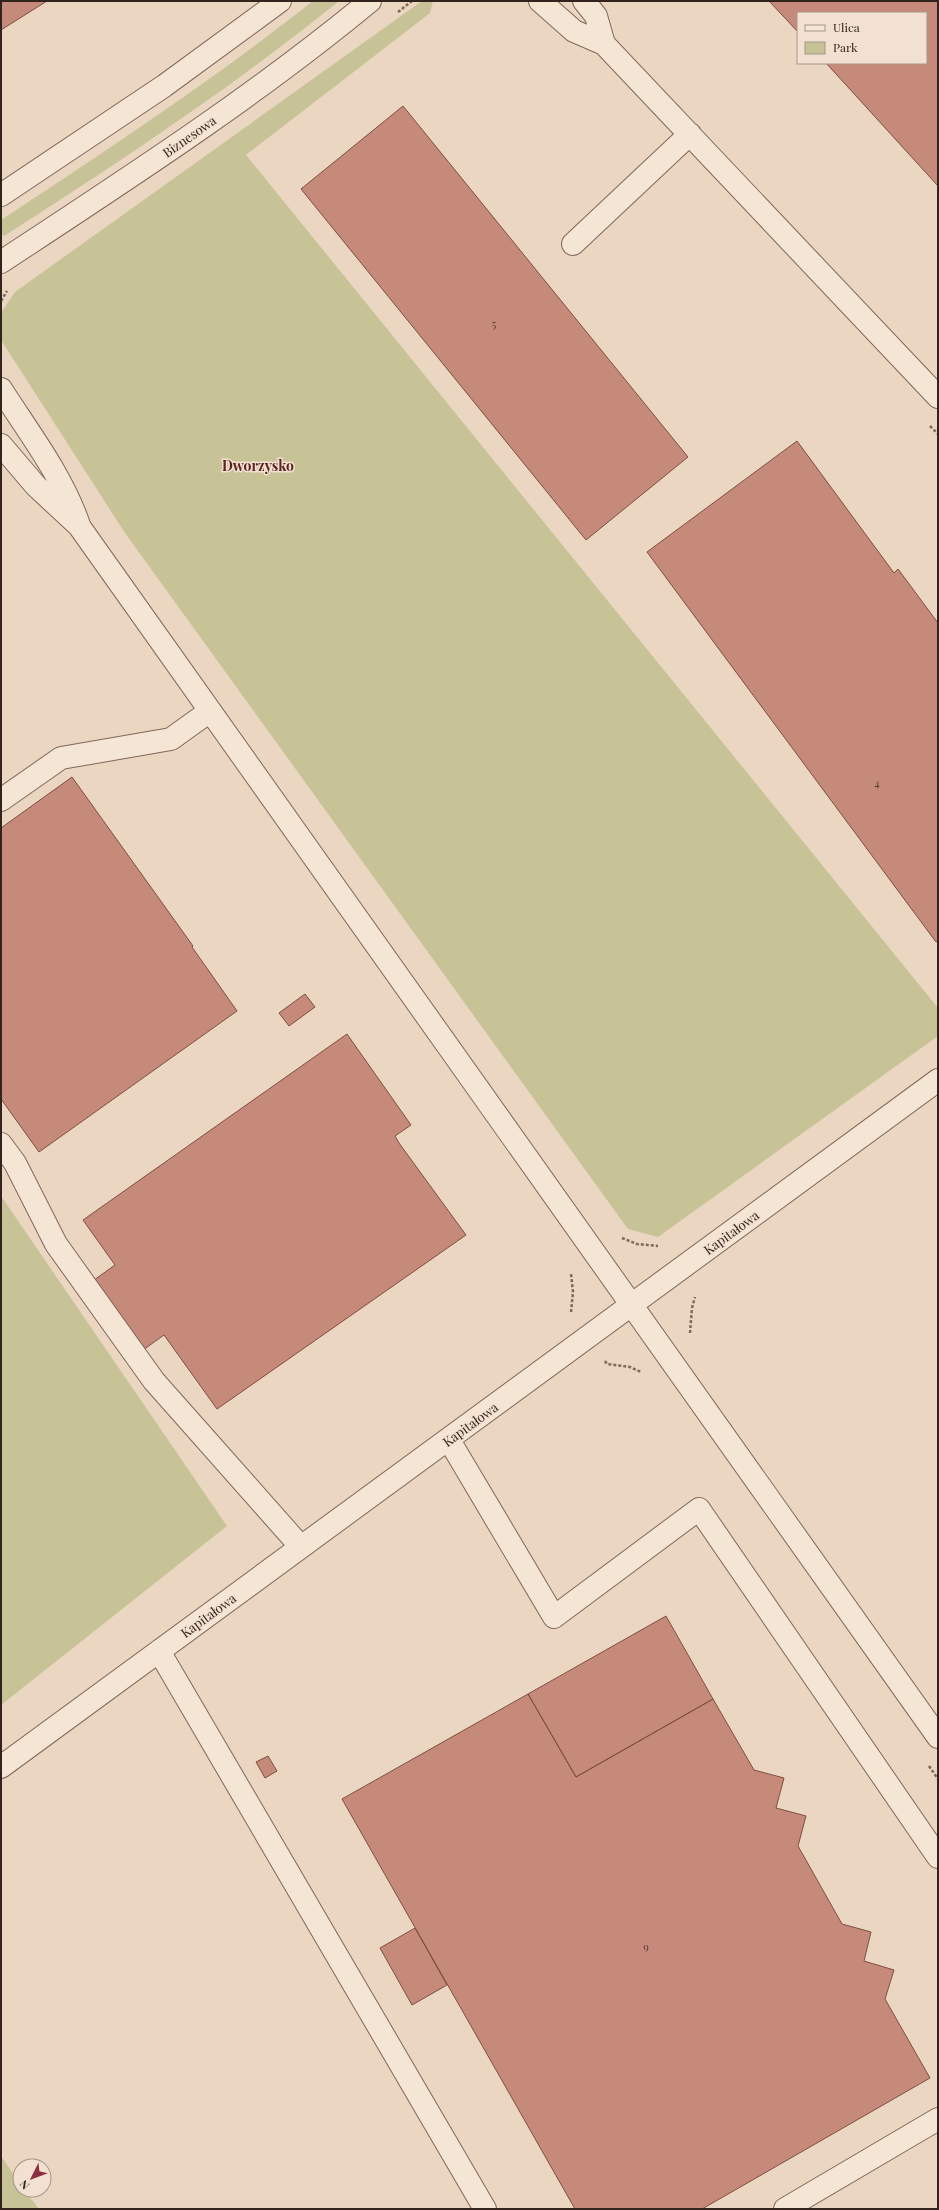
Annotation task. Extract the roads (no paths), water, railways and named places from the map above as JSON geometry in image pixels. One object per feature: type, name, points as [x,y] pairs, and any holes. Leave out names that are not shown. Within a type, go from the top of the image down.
[{"type":"street","points":[[1,196],[164,86],[280,1]]},
{"type":"street","name":"Biznesowa","points":[[1,262],[157,159],[278,72],[370,1]]},
{"type":"street","points":[[540,1],[574,31],[604,44],[938,397]]},
{"type":"street","points":[[584,1],[596,16],[604,44]]},
{"type":"street","points":[[573,244],[690,134]]},
{"type":"street","points":[[1,389],[62,484],[71,502],[79,526]]},
{"type":"street","points":[[1,445],[36,486],[79,526],[938,1737]]},
{"type":"street","points":[[1,800],[61,758],[171,739],[210,711]]},
{"type":"street","name":"Kapitałowa","points":[[1,1766],[632,1306],[938,1080]]},
{"type":"street","points":[[1,1144],[15,1164],[56,1244],[154,1381],[301,1547]]},
{"type":"street","points":[[448,1440],[554,1617],[699,1509],[938,1857]]},
{"type":"street","points":[[160,1650],[485,2209]]},
{"type":"street","points":[[785,2209],[938,2119]]},
{"type":"district","name":"Dworzysko","points":[[258,465]]}]
